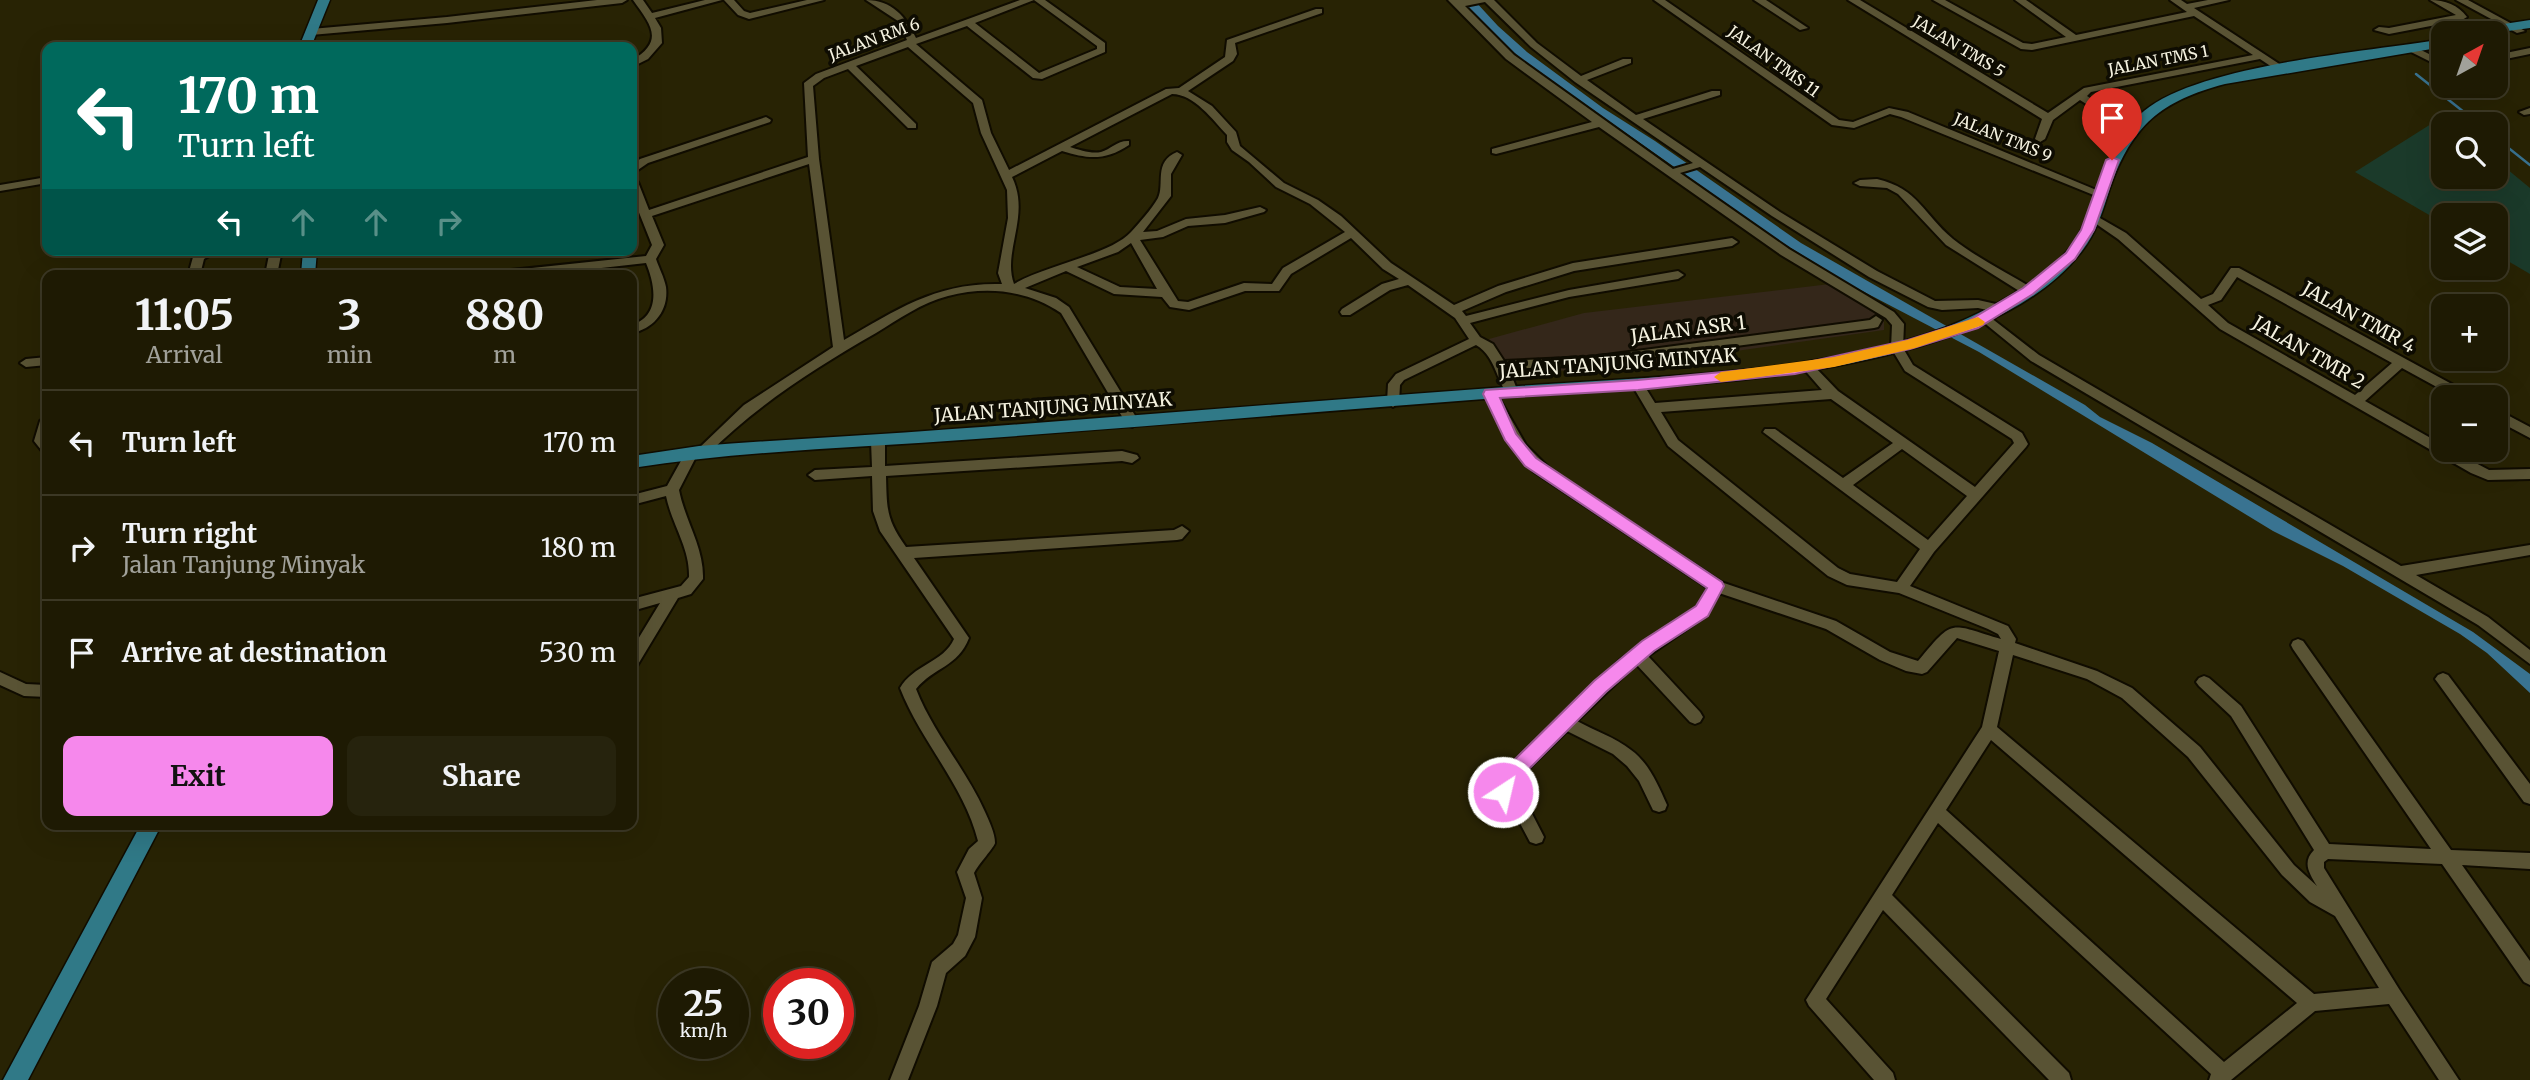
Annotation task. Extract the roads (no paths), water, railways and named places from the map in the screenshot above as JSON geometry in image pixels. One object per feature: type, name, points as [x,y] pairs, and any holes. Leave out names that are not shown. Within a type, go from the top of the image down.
[{"type":"main road","points":[[307,42],[324,0]]},
{"type":"main road","points":[[2498,16],[2524,27]]},
{"type":"main road","points":[[2498,16],[2500,21]]},
{"type":"main road","name":"JALAN TANJUNG MINYAK","points":[[637,461],[697,452],[1638,385],[1808,367],[1897,348],[1987,317],[2028,291],[2070,256],[2082,240],[2093,217],[2117,151],[2132,129],[2152,110],[2180,94],[2228,80],[2283,69],[2431,45]]},
{"type":"main road","points":[[15,1080],[149,830]]},
{"type":"street","points":[[311,32],[622,0]]},
{"type":"street","points":[[637,61],[653,52],[659,43],[659,34],[638,0]]},
{"type":"street","points":[[649,16],[717,0]]},
{"type":"street","points":[[729,0],[741,13],[748,16],[819,0]]},
{"type":"street","points":[[871,0],[902,19],[911,43],[978,102],[986,133],[1013,190],[1014,218],[1004,273],[1012,290]]},
{"type":"street","name":"JALAN RM 6","points":[[814,159],[810,82],[849,65],[1029,0]]},
{"type":"street","points":[[968,22],[1032,73],[1042,76],[1102,50],[1102,46],[1039,0]]},
{"type":"street","points":[[1458,3],[1482,0]]},
{"type":"street","points":[[1489,0],[1534,45],[1579,80],[1776,214],[1873,274],[1932,304],[1978,304],[1987,317],[2012,341],[2035,358],[2483,621],[2530,658]]},
{"type":"street","name":"JALAN TMS 11","points":[[1659,0],[1836,123],[1854,125],[1895,111]]},
{"type":"street","points":[[1759,0],[1803,28]]},
{"type":"street","name":"JALAN TMS 5","points":[[1853,0],[2048,118]]},
{"type":"street","points":[[1938,0],[2021,46],[2032,47],[2196,13]]},
{"type":"street","points":[[2020,0],[2073,37]]},
{"type":"street","points":[[2175,0],[2283,69]]},
{"type":"street","points":[[2185,7],[2224,0]]},
{"type":"street","points":[[2379,30],[2389,32],[2462,17],[2435,0]]},
{"type":"street","points":[[2461,0],[2524,27]]},
{"type":"street","points":[[2470,0],[2498,16]]},
{"type":"street","points":[[1458,3],[1510,57],[1601,123],[1784,253],[1890,316],[1898,324],[1897,348],[1909,368],[2017,436],[2021,444],[1930,548],[1901,589]]},
{"type":"street","points":[[1181,91],[1229,59],[1232,54],[1230,43],[1319,11]]},
{"type":"street","points":[[2412,49],[2431,59]]},
{"type":"street","points":[[2508,56],[2530,51]]},
{"type":"street","name":"JALAN TMS 1","points":[[2048,118],[2088,90],[2262,56]]},
{"type":"street","points":[[1579,80],[1627,61]]},
{"type":"street","points":[[849,65],[912,125]]},
{"type":"street","points":[[1008,175],[1170,91],[1181,91],[1208,108],[1232,134],[1232,142],[1236,148],[1254,160],[1280,185],[1314,202],[1353,232],[1387,266],[1453,310],[1476,340],[1489,347],[1501,365],[1512,392]]},
{"type":"street","points":[[1636,118],[1716,93]]},
{"type":"street","points":[[2079,95],[2132,129]]},
{"type":"street","name":"JALAN TMS 9","points":[[1895,111],[2100,194]]},
{"type":"street","points":[[2040,139],[2048,118]]},
{"type":"street","points":[[637,166],[644,160],[766,120]]},
{"type":"street","points":[[1496,151],[1601,123]]},
{"type":"street","points":[[1060,147],[1092,158],[1107,154],[1125,143]]},
{"type":"street","points":[[1012,290],[1031,279],[1114,249],[1133,237],[1165,196],[1167,165],[1177,155]]},
{"type":"street","points":[[644,215],[814,159],[839,348]]},
{"type":"street","points":[[1673,172],[1701,163]]},
{"type":"street","points":[[0,188],[42,181]]},
{"type":"street","points":[[1860,183],[1876,181],[1891,184],[1909,196],[1949,242],[2028,291]]},
{"type":"street","points":[[637,195],[658,245],[650,259],[661,291],[653,318],[647,325],[637,328]]},
{"type":"street","points":[[1133,237],[1159,234],[1186,223],[1225,219],[1260,211]]},
{"type":"street","name":"JALAN TMR 2","points":[[2093,217],[2122,236],[2224,326],[2476,470],[2488,475],[2530,474]]},
{"type":"street","points":[[1133,237],[1165,293],[1174,304],[1189,306],[1244,287],[1275,288],[1287,271],[1353,232]]},
{"type":"street","points":[[1453,310],[1502,289],[1573,267],[1732,242]]},
{"type":"street","points":[[548,270],[650,259]]},
{"type":"street","points":[[1068,267],[1118,292],[1165,293]]},
{"type":"street","name":"JALAN TMR 4","points":[[2198,305],[2217,298],[2235,271],[2443,385]]},
{"type":"street","points":[[1462,321],[1511,306],[1678,275]]},
{"type":"street","points":[[1346,312],[1380,290],[1408,281]]},
{"type":"street","points":[[637,499],[672,490],[697,452],[747,410],[839,348],[935,296],[966,290],[1012,290],[1046,298],[1065,310],[1132,422]]},
{"type":"street","name":"JALAN ASR 1","points":[[1501,365],[1591,361],[1874,324],[1876,320]]},
{"type":"street","points":[[1393,402],[1394,384],[1400,377],[1476,340]]},
{"type":"street","points":[[26,363],[42,361]]},
{"type":"street","points":[[2356,402],[2401,362]]},
{"type":"street","points":[[1808,367],[1833,394],[1975,494]]},
{"type":"street","points":[[1638,385],[1673,443],[1833,572],[1847,579],[1901,589],[1993,625],[2003,630],[2010,639],[1989,729],[1815,1000],[1886,1080]]},
{"type":"street","points":[[1490,394],[1510,436],[1530,462],[1716,586],[1831,625],[1885,656],[1911,667],[1922,668],[1949,635],[1957,632],[2092,675],[2127,693],[2153,713],[2194,752],[2288,870],[2316,896],[2341,910]]},
{"type":"street","points":[[1651,408],[1833,394]]},
{"type":"street","points":[[2508,421],[2530,433]]},
{"type":"street","points":[[1770,432],[1930,548]]},
{"type":"street","points":[[878,441],[880,511],[887,531],[962,638],[955,654],[914,679],[908,688],[968,799],[987,844],[975,854],[965,872],[974,898],[965,937],[959,950],[939,968],[929,1006],[899,1080]]},
{"type":"street","points":[[1844,485],[1903,442]]},
{"type":"street","points":[[815,475],[1122,456],[1132,458]]},
{"type":"street","points":[[637,604],[673,594],[693,585],[697,566],[689,541],[678,520],[672,490]]},
{"type":"street","points":[[904,553],[1177,535],[1182,531]]},
{"type":"street","points":[[2399,572],[2530,550]]},
{"type":"street","points":[[1536,837],[1520,807],[1503,792],[1502,785],[1637,654],[1702,611],[1716,586]]},
{"type":"street","points":[[637,654],[673,594]]},
{"type":"street","points":[[2298,645],[2530,976]]},
{"type":"street","points":[[1637,654],[1695,717]]},
{"type":"street","points":[[0,678],[24,691],[42,691]]},
{"type":"street","points":[[2443,679],[2530,797]]},
{"type":"street","points":[[2204,682],[2236,711],[2324,851]]},
{"type":"street","points":[[1566,722],[1634,762],[1659,805]]},
{"type":"street","points":[[1989,729],[2311,1003]]},
{"type":"street","points":[[1937,812],[2221,1077],[2311,1003],[2393,995]]},
{"type":"street","points":[[2450,1080],[2393,995],[2316,869],[2316,859],[2324,851],[2530,861]]},
{"type":"street","points":[[1881,896],[2062,1080]]},
{"type":"water","points":[[1461,0],[1474,0],[1527,52],[1603,108],[1801,243],[2085,405],[2100,417],[2152,443],[2473,632],[2530,674],[2530,693],[2487,653],[2460,634],[2343,566],[2273,531],[1979,352],[1849,284],[1781,242],[1519,58],[1499,41]]},
{"type":"waterway","points":[[2416,74],[2464,112]]},
{"type":"waterway","points":[[2508,148],[2530,165]]}]
